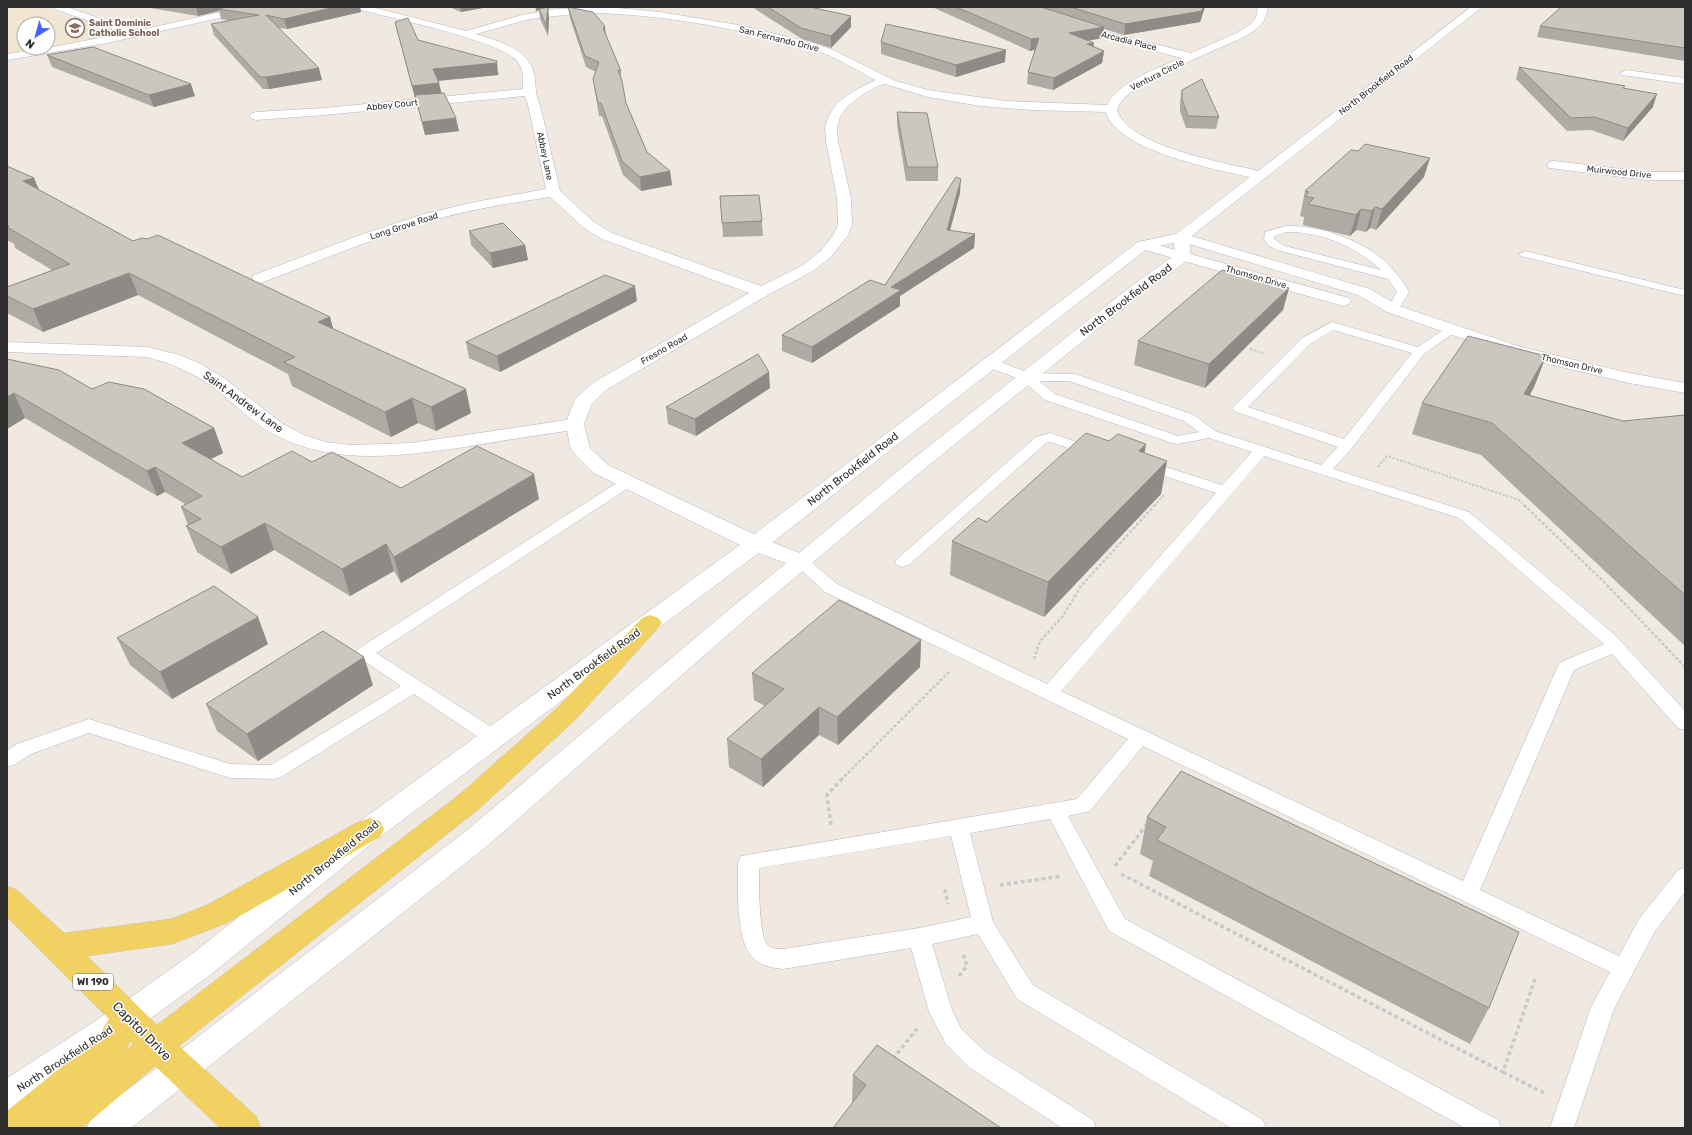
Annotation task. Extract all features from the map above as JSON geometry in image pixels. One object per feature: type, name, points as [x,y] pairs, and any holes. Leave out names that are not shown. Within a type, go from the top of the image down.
[{"type":"main road","points":[[59,1128],[75,1112],[156,1045],[470,801],[567,713],[650,623]]},
{"type":"main road","points":[[58,947],[172,931],[217,914],[370,829]]},
{"type":"main road","name":"Capitol Drive","points":[[7,898],[181,1070],[244,1128]]},
{"type":"main road","points":[[20,1119],[80,1073],[108,1047],[128,1017]]},
{"type":"street","points":[[57,7],[136,34]]},
{"type":"street","points":[[7,57],[136,34],[256,7]]},
{"type":"street","name":"Abbey Lane","points":[[360,7],[466,34],[507,48],[522,59],[526,66],[529,78],[529,92],[534,105],[553,192],[589,225],[607,236],[649,253],[762,292]]},
{"type":"street","name":"Arcadia Place","points":[[1021,7],[1092,32],[1193,57]]},
{"type":"street","name":"Ventura Circle","points":[[1111,110],[1113,102],[1126,90],[1254,27],[1262,17],[1263,7]]},
{"type":"street","name":"North Brookfield Road","points":[[104,1128],[181,1070],[476,839],[740,612],[911,470],[1140,287],[1259,176],[1477,7]]},
{"type":"street","name":"San Fernando Drive","points":[[466,34],[508,21],[552,13],[607,10],[680,16],[786,38],[816,47],[838,56],[885,81],[924,92],[971,101],[1020,106],[1111,110]]},
{"type":"street","points":[[680,16],[690,10]]},
{"type":"street","points":[[1626,74],[1685,81]]},
{"type":"street","name":"Fresno Road","points":[[575,424],[582,403],[600,386],[762,292],[808,268],[826,254],[842,235],[845,224],[844,198],[832,141],[831,128],[834,117],[841,106],[858,93],[874,84],[885,81]]},
{"type":"street","name":"Abbey Court","points":[[256,116],[329,112],[426,101],[529,92]]},
{"type":"street","points":[[1111,110],[1113,117],[1119,124],[1132,134],[1160,148],[1183,156],[1259,176]]},
{"type":"street","name":"Muirwood Drive","points":[[1554,165],[1647,176],[1685,176]]},
{"type":"street","name":"Long Grove Road","points":[[260,278],[388,230],[429,217],[463,208],[553,192]]},
{"type":"street","name":"North Brookfield Road","points":[[128,1017],[203,963],[370,829],[756,544],[1143,245],[1182,247]]},
{"type":"street","name":"Thomson Drive","points":[[1182,247],[1353,304],[1393,309],[1516,351],[1629,378],[1685,388]]},
{"type":"street","name":"Saint Andrew Lane","points":[[7,347],[147,352],[174,359],[195,368],[218,382],[276,428],[297,438],[324,447],[351,451],[411,449],[575,424]]},
{"type":"street","points":[[575,424],[581,450],[602,469],[756,544],[802,562]]},
{"type":"lane","points":[[1393,309],[1403,292],[1394,277],[1368,254],[1344,240],[1301,229],[1287,228],[1277,230],[1270,234],[1269,239],[1273,244],[1281,248],[1394,277]]},
{"type":"lane","points":[[1525,254],[1685,293]]},
{"type":"lane","points":[[1347,445],[1239,408],[1306,340],[1332,326],[1420,351]]},
{"type":"lane","points":[[1323,471],[1347,445],[1420,351],[1452,330]]},
{"type":"lane","points":[[990,363],[1027,377],[1050,397],[1177,440],[1210,434]]},
{"type":"lane","points":[[1027,377],[1070,377],[1189,418],[1210,434],[1464,515],[1609,639],[1685,723]]},
{"type":"lane","points":[[903,562],[1041,440],[1050,437],[1107,457]]},
{"type":"lane","points":[[1049,693],[1260,451]]},
{"type":"lane","points":[[1129,462],[1151,466],[1225,491]]},
{"type":"lane","points":[[494,738],[364,653],[628,482]]},
{"type":"lane","points":[[802,562],[831,588],[1623,968]]},
{"type":"lane","points":[[1468,894],[1567,666],[1615,646]]},
{"type":"lane","points":[[7,760],[24,749],[89,726],[230,771],[274,772],[414,686]]},
{"type":"lane","points":[[983,924],[919,937],[783,959],[768,958],[757,949],[752,935],[748,862],[1083,806],[1140,737]]},
{"type":"lane","points":[[1055,810],[1117,925],[1489,1128]]},
{"type":"lane","points":[[959,827],[983,924],[1025,992],[1254,1128]]},
{"type":"lane","points":[[1562,1128],[1603,1007],[1647,925],[1685,876]]},
{"type":"lane","points":[[919,937],[941,1012],[954,1037],[978,1060],[1084,1128]]},
{"type":"path","points":[[1019,678],[1034,662],[1040,641],[1063,616],[1081,586],[1179,476]]},
{"type":"path","points":[[834,847],[827,795],[949,672]]},
{"type":"path","points":[[1112,870],[1150,820]]},
{"type":"path","points":[[891,1061],[967,966],[945,892],[1112,870],[1569,1106]]},
{"type":"path","points":[[1503,1072],[1535,979]]},
{"type":"shaded area","name":"Saint Dominic Catholic School","points":[[7,7],[39,7],[114,32],[113,35],[106,38],[56,47],[56,16],[16,16],[16,53],[7,55]]},
{"type":"building","points":[[227,7],[335,7],[284,19],[266,15],[319,68],[260,77],[211,24],[259,15],[218,9]]},
{"type":"building","points":[[548,7],[546,25],[539,9]]},
{"type":"building","points":[[568,7],[593,12],[605,26],[603,28],[621,71],[618,70],[622,81],[626,103],[647,152],[670,171],[640,177],[622,161],[601,103],[598,103],[593,79],[599,62],[585,56]]},
{"type":"building","points":[[768,7],[810,7],[851,16],[831,36],[801,28]]},
{"type":"building","points":[[956,7],[1041,7],[1104,27],[1069,33],[1094,43],[1087,44],[1104,51],[1054,78],[1028,72],[1039,38],[1031,39]]},
{"type":"building","points":[[1071,7],[1203,7],[1202,11],[1125,24]]},
{"type":"building","points":[[1561,7],[1685,7],[1685,48],[1540,26]]},
{"type":"building","points":[[408,18],[418,40],[497,61],[496,63],[433,69],[439,83],[412,86],[395,22]]},
{"type":"building","points":[[886,24],[1006,50],[956,65],[881,42]]},
{"type":"building","points":[[93,47],[191,84],[149,95],[50,56],[56,56],[56,53]]},
{"type":"building","points":[[1519,67],[1625,86],[1623,88],[1657,94],[1628,128],[1595,117],[1571,118]]},
{"type":"building","points":[[1202,79],[1219,117],[1188,116],[1182,99],[1182,90]]},
{"type":"building","points":[[444,93],[456,118],[422,122],[415,95]]},
{"type":"building","points":[[897,112],[927,113],[938,167],[907,167]]},
{"type":"building","points":[[1365,144],[1430,158],[1382,209],[1375,207],[1372,211],[1361,209],[1356,215],[1308,204],[1314,198],[1305,196],[1309,192],[1305,191],[1351,150],[1358,151]]},
{"type":"building","points":[[7,166],[34,178],[23,181],[133,241],[142,238],[147,239],[158,235],[330,317],[318,322],[466,389],[431,407],[412,398],[385,412],[284,362],[295,357],[129,273],[33,309],[7,296],[7,287],[70,264],[7,227],[9,226],[7,224]]},
{"type":"building","points":[[956,177],[961,179],[947,230],[975,234],[891,287],[901,290],[812,347],[782,335],[870,280],[885,285]]},
{"type":"building","points":[[759,195],[762,221],[722,223],[720,196]]},
{"type":"building","points":[[503,223],[525,245],[490,253],[469,231]]},
{"type":"building","points":[[1222,270],[1289,288],[1209,364],[1138,341]]},
{"type":"building","points":[[605,275],[635,286],[497,356],[466,342]]},
{"type":"building","points":[[1468,336],[1546,356],[1524,394],[1623,421],[1685,415],[1685,595],[1492,423],[1422,403]]},
{"type":"building","points":[[758,354],[769,372],[695,419],[666,407]]},
{"type":"building","points":[[7,359],[59,370],[92,389],[109,382],[144,389],[214,428],[182,443],[242,477],[292,451],[312,462],[332,452],[401,488],[477,446],[534,474],[394,557],[386,544],[342,569],[265,523],[221,547],[186,526],[201,519],[181,507],[202,496],[155,467],[147,471],[14,393],[7,397]]},
{"type":"building","points":[[1086,433],[1109,441],[1118,434],[1146,444],[1139,451],[1167,461],[1048,582],[952,541],[978,518],[987,522]]},
{"type":"building","points":[[214,586],[258,617],[160,672],[117,638]]},
{"type":"building","points":[[839,600],[921,640],[837,717],[819,707],[761,759],[727,739],[784,689],[752,673]]},
{"type":"building","points":[[323,631],[364,657],[247,734],[206,704]]},
{"type":"building","points":[[1181,771],[1519,932],[1489,1008],[1157,840],[1166,827],[1147,817]]},
{"type":"building","points":[[877,1045],[1001,1128],[833,1128],[866,1085],[853,1075]]},
{"type":"place","name":"Saint Dominic Catholic School","points":[[75,28]]}]
